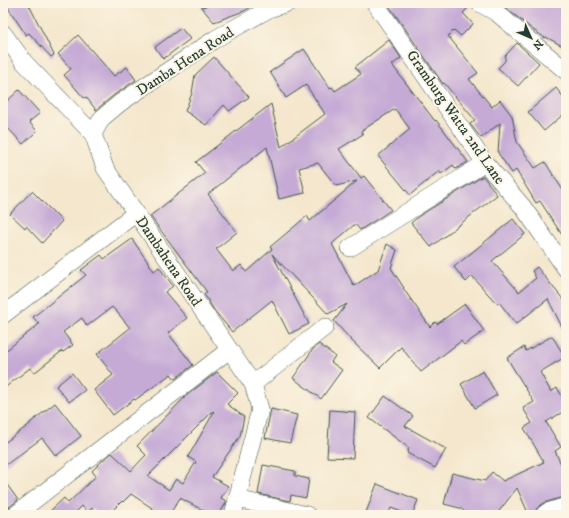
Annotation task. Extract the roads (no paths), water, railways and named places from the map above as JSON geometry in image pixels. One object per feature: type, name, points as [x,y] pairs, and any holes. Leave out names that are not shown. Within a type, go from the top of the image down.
[{"type":"street","name":"Damba Hena Road","points":[[93,134],[102,118],[120,103],[215,39],[269,9],[288,3]]},
{"type":"street","name":"Gramburg Watta 2nd Lane","points":[[375,3],[485,163],[523,207],[566,269]]},
{"type":"street","points":[[479,3],[497,13],[566,70]]},
{"type":"street","name":"Dambahena Road","points":[[3,33],[24,62],[93,134],[105,168],[229,350],[254,384],[260,409],[235,507]]},
{"type":"street","points":[[350,248],[485,163]]},
{"type":"street","points":[[3,315],[136,213]]},
{"type":"street","points":[[254,384],[325,327]]},
{"type":"street","points":[[16,515],[229,350]]},
{"type":"street","points":[[544,515],[547,512],[566,506]]},
{"type":"street","points":[[235,507],[307,515]]}]
